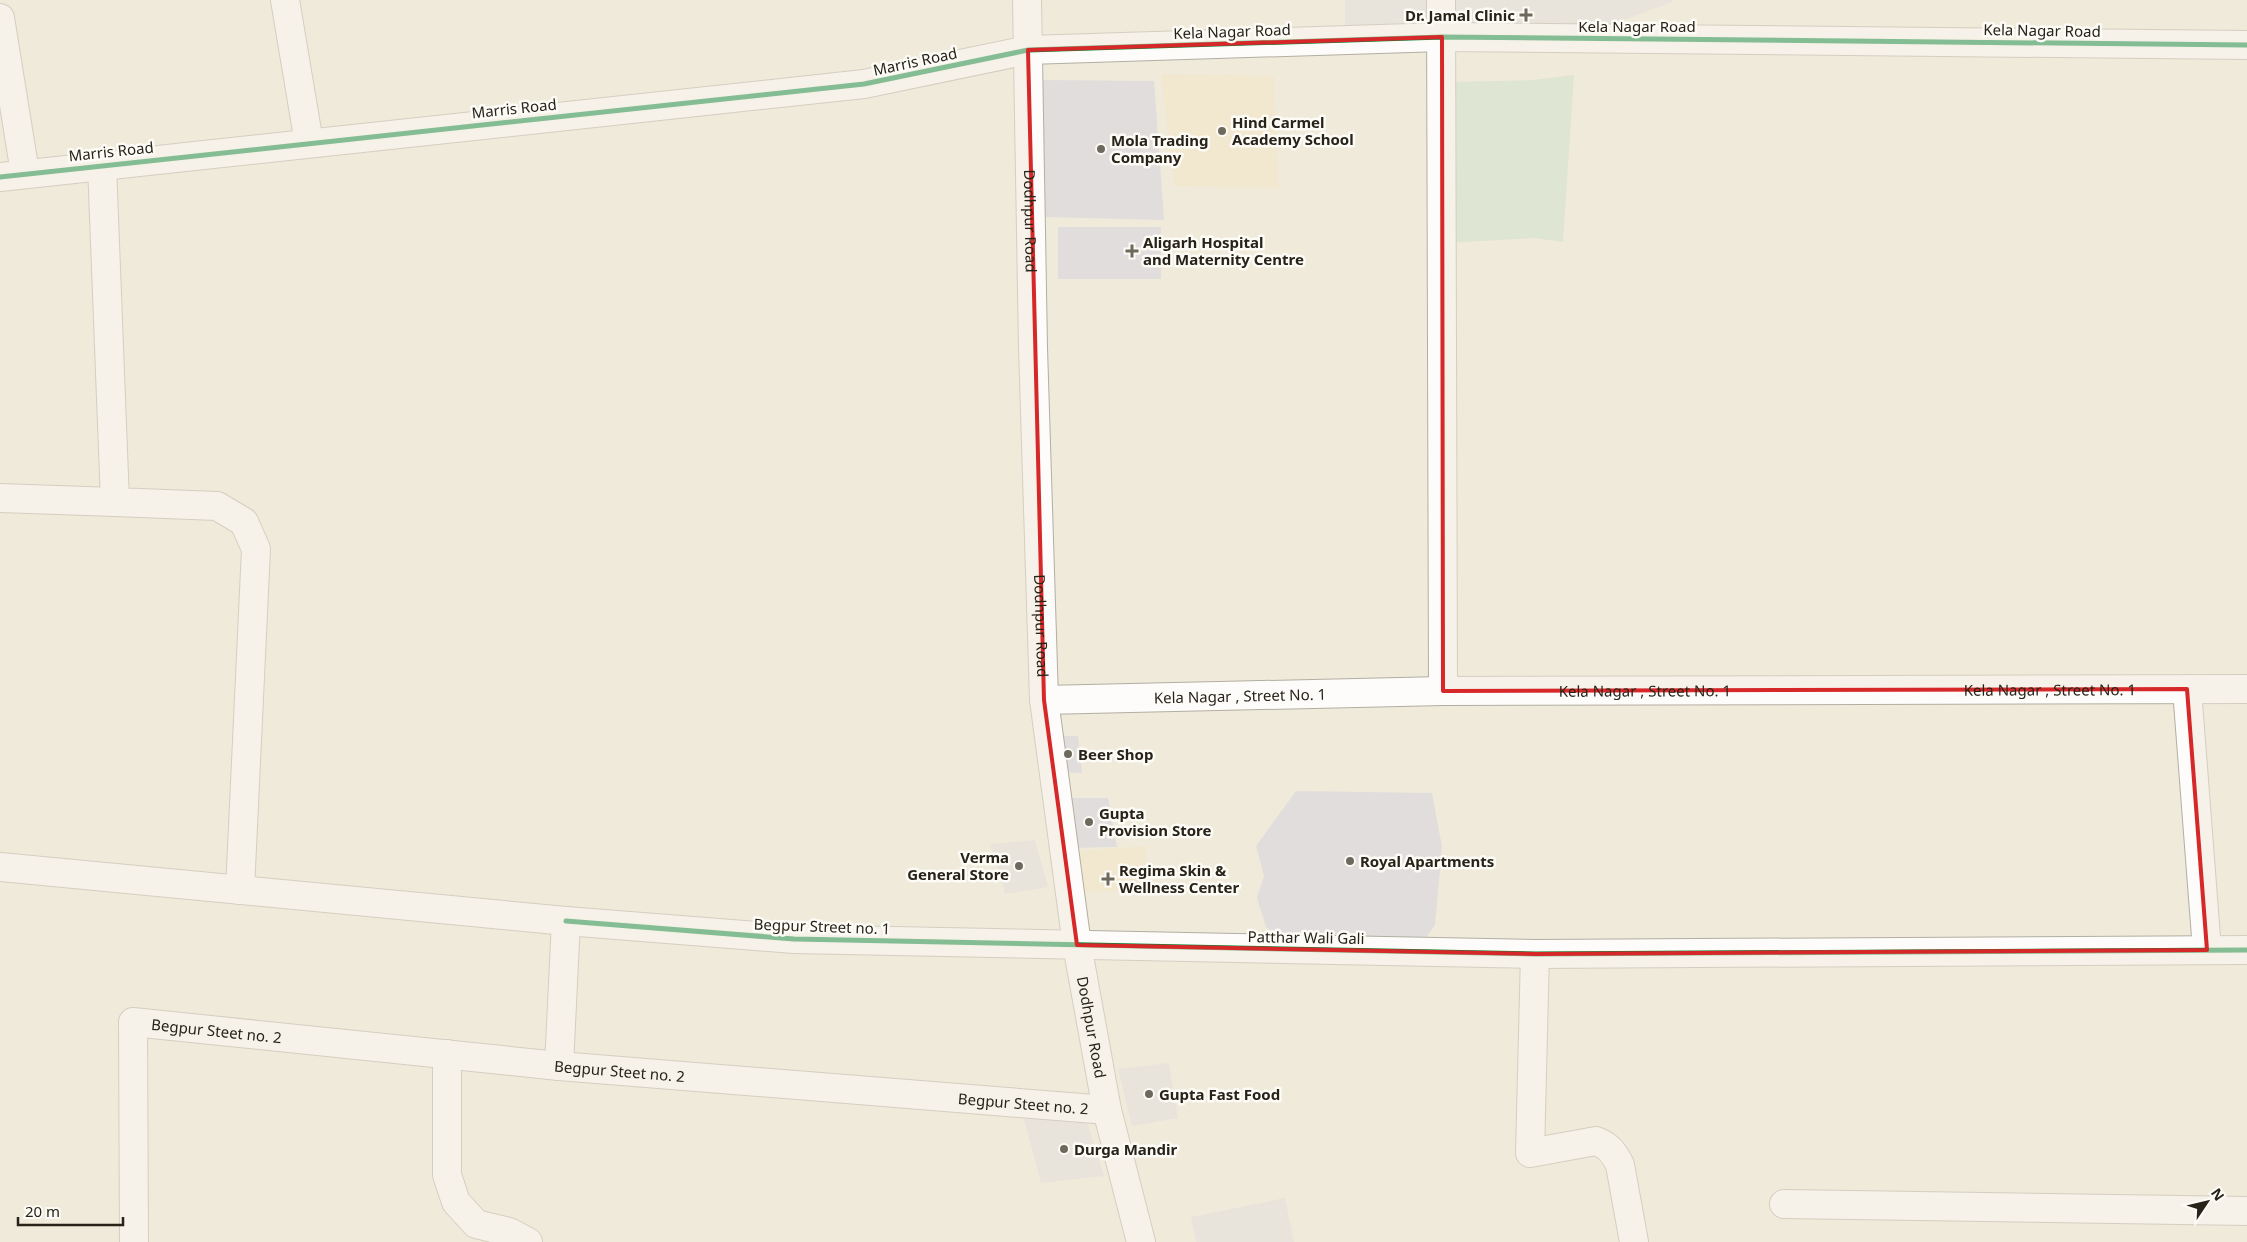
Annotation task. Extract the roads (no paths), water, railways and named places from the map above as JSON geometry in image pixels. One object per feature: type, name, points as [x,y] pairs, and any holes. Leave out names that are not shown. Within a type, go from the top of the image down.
[{"type":"street","points":[[285,0],[309,142]]},
{"type":"street","name":"Dodhpur Road","points":[[1027,0],[1033,348],[1044,700],[1077,945],[1107,1110],[1141,1242]]},
{"type":"street","points":[[1442,0],[1443,691]]},
{"type":"street","points":[[0,18],[12,175]]},
{"type":"street","name":"Kela Nagar Road","points":[[1028,50],[1442,37],[2247,45]]},
{"type":"street","name":"Marris Road","points":[[12,175],[864,84],[1028,50]]},
{"type":"street","points":[[102,165],[115,502]]},
{"type":"street","points":[[0,498],[217,506],[244,522],[256,549],[240,890]]},
{"type":"street","points":[[2187,689],[2207,950]]},
{"type":"street","name":"Kela Nagar , Street No. 1","points":[[1044,700],[1443,691],[2247,689]]},
{"type":"street","name":"Begpur Street no. 1","points":[[0,867],[566,921],[794,939],[1077,945]]},
{"type":"street","points":[[559,1066],[566,921]]},
{"type":"street","name":"Patthar Wali Gali","points":[[1077,945],[1536,954],[2247,950]]},
{"type":"street","points":[[1536,954],[1530,1153],[1596,1141],[1606,1145],[1620,1165],[1634,1242]]},
{"type":"street","name":"Begpur Steet no. 2","points":[[134,1242],[133,1022],[559,1066],[1107,1110]]},
{"type":"street","points":[[446,1054],[447,1175],[456,1202],[476,1224],[508,1232],[528,1242]]},
{"type":"street","points":[[1784,1204],[2247,1211]]},
{"type":"place","name":"Dr. Jamal Clinic","points":[[1526,15]]},
{"type":"place","name":"Hind Carmel Academy School","points":[[1222,131]]},
{"type":"place","name":"Mola Trading Company","points":[[1101,149]]},
{"type":"place","name":"Aligarh Hospital and Maternity Centre","points":[[1132,251]]},
{"type":"place","name":"Beer Shop","points":[[1068,754]]},
{"type":"place","name":"Gupta Provision Store","points":[[1089,822]]},
{"type":"place","name":"Royal Apartments","points":[[1350,861]]},
{"type":"place","name":"Verma General Store","points":[[1019,866]]},
{"type":"place","name":"Regima Skin & Wellness Center","points":[[1108,879]]},
{"type":"place","name":"Gupta Fast Food","points":[[1149,1094]]},
{"type":"place","name":"Durga Mandir","points":[[1064,1149]]}]
